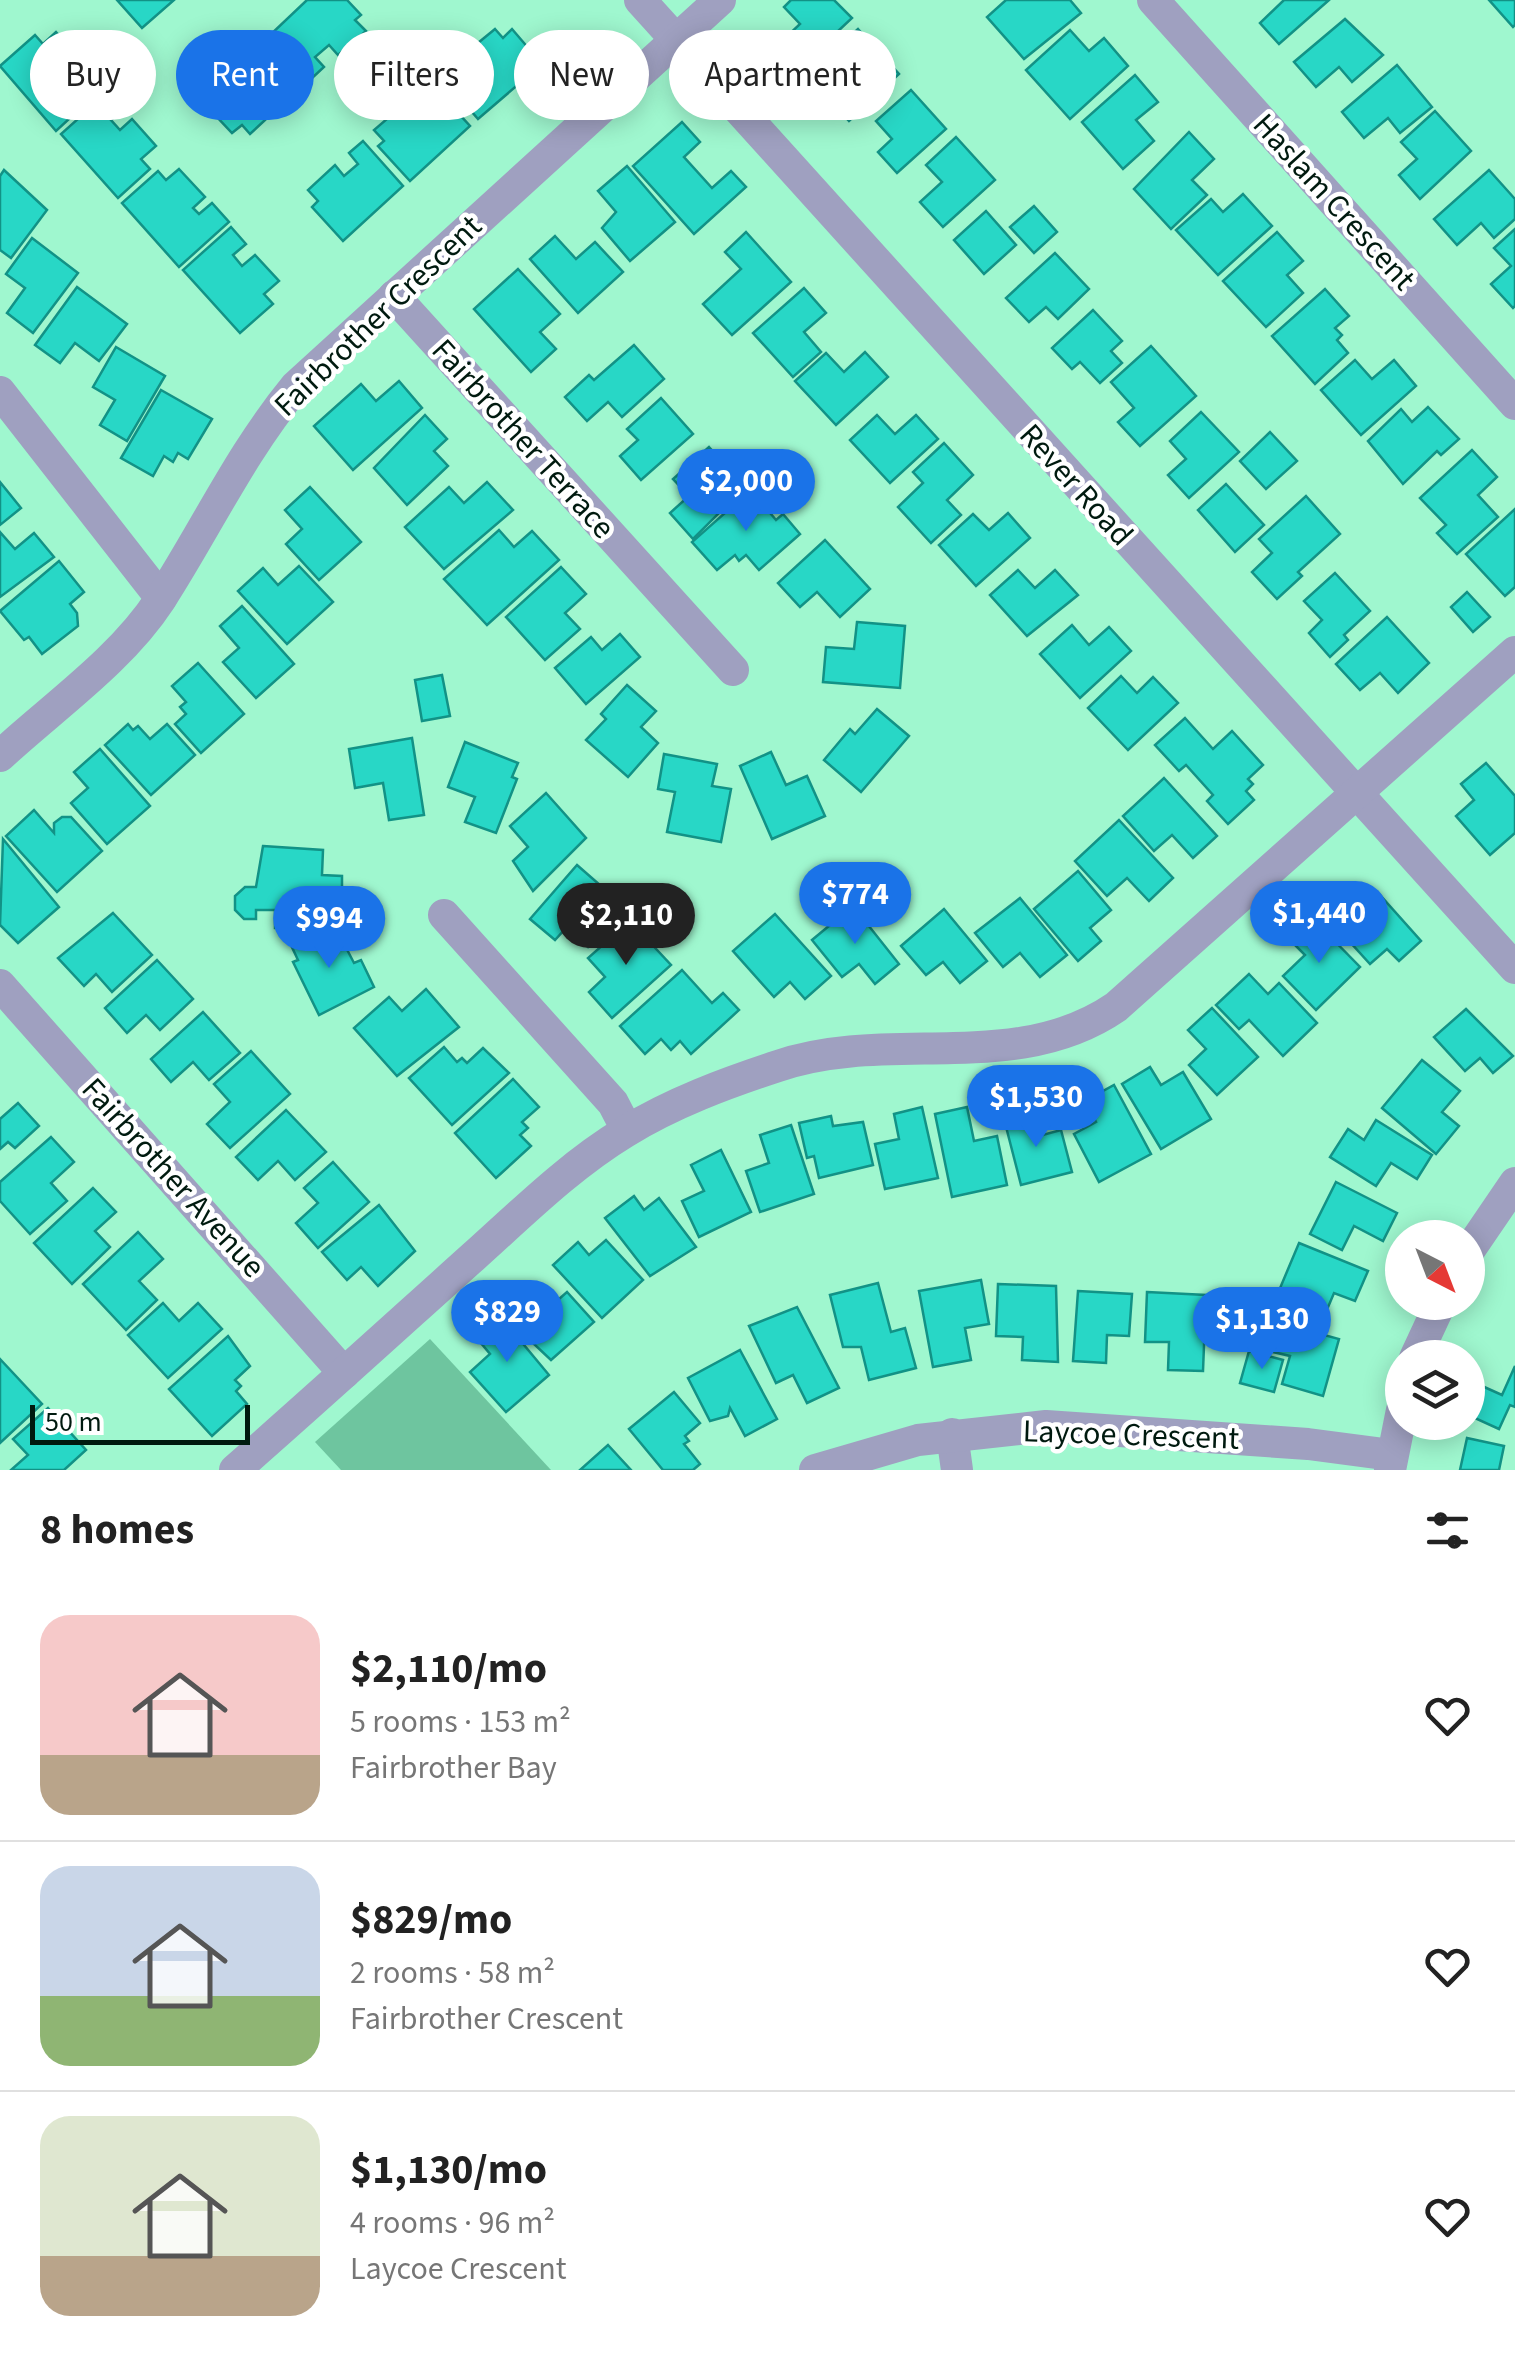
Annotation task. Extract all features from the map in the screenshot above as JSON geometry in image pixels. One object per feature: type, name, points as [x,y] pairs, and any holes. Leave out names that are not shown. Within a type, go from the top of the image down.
[{"type":"street","name":"Rever Road","points":[[640,0],[669,33]]},
{"type":"street","name":"Fairbrother Crescent","points":[[686,30],[720,0]]},
{"type":"street","name":"Haslam Crescent","points":[[1153,0],[1515,404]]},
{"type":"street","name":"Fairbrother Crescent","points":[[0,756],[122,644],[161,598],[254,437],[296,386],[669,45]]},
{"type":"street","name":"Rever Road","points":[[747,120],[1515,968]]},
{"type":"street","name":"Fairbrother Terrace","points":[[394,296],[733,670]]},
{"type":"street","points":[[0,392],[161,598]]},
{"type":"street","points":[[235,1470],[539,1198],[627,1130],[742,1078],[829,1052],[1021,1044],[1067,1036],[1116,1007],[1515,652]]},
{"type":"street","points":[[444,915],[612,1103],[627,1130]]},
{"type":"street","name":"Fairbrother Avenue","points":[[0,984],[344,1372]]},
{"type":"street","points":[[1485,1227],[1515,1183]]},
{"type":"street","name":"Laycoe Crescent","points":[[815,1470],[883,1447],[952,1434],[1046,1426],[1308,1444],[1391,1462]]},
{"type":"street","points":[[952,1434],[957,1470]]},
{"type":"green space","points":[[430,1339],[551,1470],[341,1470],[315,1442]]},
{"type":"building","points":[[117,0],[174,0],[142,28]]},
{"type":"building","points":[[307,0],[347,0],[361,15],[355,20],[365,30],[334,30],[334,51],[329,45],[315,57],[324,67],[314,76],[314,30],[275,30]]},
{"type":"building","points":[[791,0],[834,0],[852,18],[839,30],[794,30],[800,24],[784,7]]},
{"type":"building","points":[[1006,0],[1070,0],[1081,13],[1024,59],[987,17]]},
{"type":"building","points":[[1284,0],[1329,0],[1279,44],[1260,23]]},
{"type":"building","points":[[1489,0],[1515,0],[1513,27]]},
{"type":"building","points":[[1345,19],[1383,55],[1352,82],[1339,67],[1316,87],[1294,62]]},
{"type":"building","points":[[495,29],[503,38],[512,29],[514,31],[514,88],[494,105],[494,30]]},
{"type":"building","points":[[1070,30],[1089,51],[1104,38],[1128,66],[1070,119],[1026,70]]},
{"type":"building","points":[[30,39],[30,101],[0,66]]},
{"type":"building","points":[[1397,65],[1432,107],[1400,133],[1388,118],[1364,138],[1342,112]]},
{"type":"building","points":[[1135,75],[1158,102],[1136,120],[1154,141],[1123,169],[1082,122]]},
{"type":"building","points":[[911,90],[946,129],[897,173],[878,152],[892,139],[876,121],[896,120],[896,103]]},
{"type":"building","points":[[1435,111],[1471,151],[1420,199],[1399,175],[1417,159],[1401,142]]},
{"type":"building","points":[[47,120],[68,120],[56,131]]},
{"type":"building","points":[[77,120],[111,120],[120,130],[133,120],[156,146],[141,159],[150,169],[118,198],[61,134]]},
{"type":"building","points":[[220,120],[265,120],[250,134],[242,125],[232,133]]},
{"type":"building","points":[[386,120],[465,120],[470,126],[410,181],[378,146],[384,141],[374,130]]},
{"type":"building","points":[[682,122],[700,142],[684,157],[712,188],[731,171],[746,187],[694,234],[633,166]]},
{"type":"building","points":[[1189,132],[1214,159],[1192,180],[1207,195],[1171,229],[1134,189]]},
{"type":"building","points":[[956,137],[995,180],[943,227],[920,202],[942,182],[926,165]]},
{"type":"building","points":[[363,141],[403,186],[343,241],[312,207],[318,201],[308,190],[335,165],[344,176],[358,164],[349,153]]},
{"type":"building","points":[[627,166],[675,222],[630,261],[602,228],[616,212],[598,191]]},
{"type":"building","points":[[179,169],[205,197],[193,208],[199,214],[212,203],[229,222],[179,267],[122,203],[158,171],[166,180]]},
{"type":"building","points":[[4,170],[47,210],[11,258],[0,250],[0,176]]},
{"type":"building","points":[[1489,170],[1515,199],[1515,219],[1494,238],[1481,223],[1457,245],[1434,219]]},
{"type":"building","points":[[1243,194],[1272,226],[1218,275],[1176,230],[1211,199],[1223,212]]},
{"type":"building","points":[[1034,206],[1057,232],[1034,253],[1010,227]]},
{"type":"building","points":[[986,211],[1016,245],[984,274],[954,240]]},
{"type":"building","points":[[231,227],[246,244],[233,255],[242,266],[255,255],[279,281],[264,294],[273,304],[240,333],[183,270]]},
{"type":"building","points":[[1515,229],[1513,308],[1491,284],[1511,266],[1494,248]]},
{"type":"building","points":[[746,232],[791,282],[732,335],[703,304],[741,269],[725,252]]},
{"type":"building","points":[[1277,232],[1303,261],[1287,275],[1303,293],[1266,327],[1223,281]]},
{"type":"building","points":[[555,236],[576,259],[595,242],[623,272],[578,313],[530,259]]},
{"type":"building","points":[[32,238],[78,273],[33,333],[7,313],[25,288],[6,274]]},
{"type":"building","points":[[1055,253],[1089,289],[1058,319],[1046,307],[1029,322],[1006,298]]},
{"type":"building","points":[[518,269],[560,314],[540,332],[556,349],[531,372],[474,309]]},
{"type":"building","points":[[77,287],[127,324],[99,361],[75,343],[60,363],[35,345]]},
{"type":"building","points":[[804,288],[826,313],[804,332],[821,352],[793,377],[753,333]]},
{"type":"building","points":[[1325,289],[1349,316],[1335,328],[1342,335],[1337,340],[1348,353],[1315,384],[1272,336]]},
{"type":"building","points":[[1093,310],[1122,341],[1111,351],[1122,363],[1100,383],[1080,362],[1072,369],[1052,348]]},
{"type":"building","points":[[634,345],[664,379],[622,417],[608,402],[587,421],[565,397],[589,375],[594,380]]},
{"type":"building","points":[[1151,346],[1196,396],[1140,446],[1118,422],[1134,408],[1111,382]]},
{"type":"building","points":[[116,347],[165,376],[127,441],[100,425],[115,400],[93,387]]},
{"type":"building","points":[[865,352],[888,377],[836,425],[795,381],[826,353],[844,372]]},
{"type":"building","points":[[1355,360],[1372,379],[1394,360],[1416,386],[1361,435],[1321,390]]},
{"type":"building","points":[[399,381],[422,408],[353,470],[314,426],[361,384],[376,401]]},
{"type":"building","points":[[161,390],[212,419],[188,459],[178,453],[173,462],[164,456],[153,476],[121,458]]},
{"type":"building","points":[[661,398],[693,434],[641,480],[620,456],[638,440],[627,429]]},
{"type":"building","points":[[1428,407],[1459,439],[1441,455],[1437,451],[1403,484],[1368,441],[1401,409],[1412,422]]},
{"type":"building","points":[[1201,412],[1239,452],[1189,498],[1168,475],[1186,459],[1170,441]]},
{"type":"building","points":[[425,415],[447,439],[434,451],[448,466],[407,505],[374,468]]},
{"type":"building","points":[[877,415],[895,434],[916,415],[938,439],[890,483],[850,440]]},
{"type":"building","points":[[1270,432],[1297,461],[1266,489],[1240,461]]},
{"type":"building","points":[[944,443],[973,475],[947,500],[961,515],[931,543],[898,507],[923,483],[913,472]]},
{"type":"building","points":[[709,447],[745,487],[693,539],[670,513],[689,496],[673,479]]},
{"type":"building","points":[[1472,450],[1497,477],[1478,495],[1498,517],[1457,554],[1437,533],[1446,525],[1420,498]]},
{"type":"building","points":[[0,482],[21,508],[0,525]]},
{"type":"building","points":[[487,482],[513,510],[444,569],[405,527],[449,487],[464,503]]},
{"type":"building","points":[[1226,484],[1264,525],[1235,552],[1198,510]]},
{"type":"building","points":[[310,487],[361,542],[319,580],[286,544],[302,529],[285,510]]},
{"type":"building","points":[[751,490],[776,520],[783,514],[800,534],[759,570],[746,555],[739,561],[735,555],[717,570],[692,542]]},
{"type":"building","points":[[1306,496],[1340,534],[1298,572],[1302,576],[1277,599],[1252,572],[1272,553],[1259,539]]},
{"type":"building","points":[[1515,509],[1515,587],[1505,596],[1466,554]]},
{"type":"building","points":[[1008,513],[1030,538],[976,586],[939,545],[973,514],[989,530]]},
{"type":"building","points":[[499,530],[514,547],[532,531],[559,560],[487,625],[444,579]]},
{"type":"building","points":[[0,532],[15,549],[34,533],[54,557],[0,597]]},
{"type":"building","points":[[825,540],[870,589],[840,617],[817,592],[800,607],[778,583]]},
{"type":"building","points":[[59,561],[84,592],[70,604],[77,613],[78,626],[42,654],[29,637],[24,640],[0,611]]},
{"type":"building","points":[[299,566],[333,602],[287,644],[238,591],[263,568],[278,585]]},
{"type":"building","points":[[561,567],[586,594],[565,613],[580,629],[545,660],[506,617]]},
{"type":"building","points":[[1018,570],[1035,588],[1055,570],[1078,595],[1027,636],[990,595]]},
{"type":"building","points":[[1335,573],[1370,611],[1344,635],[1348,640],[1330,657],[1309,633],[1322,620],[1304,601]]},
{"type":"building","points":[[1467,592],[1490,617],[1473,632],[1451,607]]},
{"type":"building","points":[[242,606],[294,664],[256,698],[223,662],[239,648],[220,626]]},
{"type":"building","points":[[1387,617],[1429,663],[1398,693],[1380,673],[1360,690],[1336,664]]},
{"type":"building","points":[[857,622],[905,626],[900,688],[823,682],[826,647],[854,649]]},
{"type":"building","points":[[1072,625],[1089,645],[1109,627],[1131,651],[1080,698],[1040,654]]},
{"type":"building","points":[[620,634],[640,657],[586,704],[555,668],[591,637],[602,650]]},
{"type":"building","points":[[198,663],[244,714],[201,753],[175,724],[186,714],[180,707],[186,702],[172,686]]},
{"type":"building","points":[[442,675],[450,716],[422,721],[415,680]]},
{"type":"building","points":[[1121,676],[1137,693],[1153,677],[1178,703],[1128,750],[1088,708]]},
{"type":"building","points":[[627,685],[656,711],[641,727],[658,743],[628,777],[586,740],[606,719],[601,714]]},
{"type":"building","points":[[877,709],[909,736],[861,792],[824,760],[850,729],[855,734]]},
{"type":"building","points":[[1185,718],[1213,749],[1232,731],[1263,765],[1248,779],[1253,784],[1246,791],[1254,800],[1228,824],[1207,801],[1213,795],[1186,765],[1179,771],[1155,745]]},
{"type":"building","points":[[128,724],[133,730],[138,726],[150,739],[167,724],[195,755],[151,795],[105,745]]},
{"type":"building","points":[[412,738],[424,815],[389,820],[383,783],[355,788],[349,749]]},
{"type":"building","points":[[465,742],[518,763],[512,777],[517,779],[496,833],[465,822],[475,797],[448,787]]},
{"type":"building","points":[[100,749],[150,806],[107,844],[71,803],[88,788],[74,772]]},
{"type":"building","points":[[771,752],[786,785],[807,776],[825,816],[772,839],[740,766]]},
{"type":"building","points":[[664,754],[717,764],[712,786],[731,789],[721,842],[667,832],[675,792],[658,789]]},
{"type":"building","points":[[1486,763],[1515,796],[1515,833],[1490,855],[1456,816],[1474,800],[1461,784]]},
{"type":"building","points":[[1164,778],[1217,836],[1193,858],[1172,835],[1154,851],[1123,816]]},
{"type":"building","points":[[546,793],[586,838],[533,891],[513,861],[528,847],[510,826]]},
{"type":"building","points":[[34,810],[54,833],[54,823],[71,817],[102,851],[57,892],[6,836]]},
{"type":"building","points":[[1119,820],[1173,878],[1149,901],[1127,878],[1107,896],[1075,861]]},
{"type":"building","points":[[3,839],[59,907],[18,943],[0,925]]},
{"type":"building","points":[[263,846],[323,850],[322,875],[342,876],[342,913],[309,913],[309,928],[275,928],[275,910],[256,910],[256,919],[244,919],[235,910],[235,896],[245,887],[256,887]]},
{"type":"building","points":[[577,865],[624,906],[588,947],[566,928],[555,940],[530,919]]},
{"type":"building","points":[[1078,871],[1111,910],[1090,928],[1101,941],[1078,961],[1034,909]]},
{"type":"building","points":[[1344,887],[1364,909],[1380,895],[1421,941],[1399,961],[1387,949],[1370,964],[1320,909]]},
{"type":"building","points":[[1020,898],[1067,955],[1040,977],[1020,953],[1003,967],[975,933]]},
{"type":"building","points":[[853,906],[899,964],[875,984],[859,964],[842,977],[812,940]]},
{"type":"building","points":[[944,909],[987,961],[960,983],[943,962],[926,975],[901,946]]},
{"type":"building","points":[[113,913],[152,955],[112,992],[96,974],[84,986],[58,958]]},
{"type":"building","points":[[775,914],[831,976],[805,999],[790,982],[774,997],[733,951]]},
{"type":"building","points":[[1313,919],[1360,967],[1316,1010],[1283,976],[1305,955],[1291,941]]},
{"type":"building","points":[[630,921],[671,965],[612,1018],[589,992],[605,977],[588,958]]},
{"type":"building","points":[[319,929],[327,944],[341,938],[354,963],[361,960],[374,987],[319,1015],[293,962],[298,960],[290,943]]},
{"type":"building","points":[[157,960],[193,999],[160,1030],[146,1015],[127,1033],[105,1008]]},
{"type":"building","points":[[682,970],[712,1003],[723,993],[739,1010],[691,1054],[680,1041],[671,1050],[661,1039],[645,1054],[620,1026]]},
{"type":"building","points":[[1249,974],[1268,994],[1279,983],[1317,1023],[1283,1056],[1249,1020],[1239,1029],[1216,1005]]},
{"type":"building","points":[[426,989],[459,1027],[397,1076],[354,1028],[389,997],[402,1011]]},
{"type":"building","points":[[1212,1008],[1258,1057],[1217,1095],[1189,1065],[1206,1049],[1188,1030]]},
{"type":"building","points":[[1466,1009],[1513,1056],[1493,1073],[1480,1058],[1465,1071],[1434,1037]]},
{"type":"building","points":[[203,1012],[240,1053],[209,1080],[193,1062],[171,1082],[151,1059]]},
{"type":"building","points":[[444,1047],[457,1062],[462,1058],[467,1063],[483,1048],[509,1073],[452,1125],[409,1078]]},
{"type":"building","points":[[251,1051],[290,1094],[230,1148],[207,1124],[230,1102],[214,1084]]},
{"type":"building","points":[[1422,1060],[1460,1091],[1442,1112],[1459,1126],[1436,1154],[1382,1108]]},
{"type":"building","points":[[1150,1067],[1161,1085],[1183,1072],[1211,1119],[1161,1149],[1122,1084]]},
{"type":"building","points":[[513,1079],[539,1107],[522,1122],[528,1128],[520,1135],[531,1146],[496,1178],[455,1133]]},
{"type":"building","points":[[1114,1085],[1151,1154],[1099,1182],[1074,1134],[1096,1122],[1085,1101]]},
{"type":"building","points":[[18,1103],[39,1126],[15,1148],[8,1142],[0,1149],[0,1119]]},
{"type":"building","points":[[922,1107],[938,1178],[885,1189],[875,1144],[899,1139],[894,1114]]},
{"type":"building","points":[[967,1107],[974,1141],[997,1136],[1007,1185],[952,1197],[935,1114]]},
{"type":"building","points":[[286,1110],[326,1152],[295,1180],[278,1161],[258,1180],[236,1157]]},
{"type":"building","points":[[1033,1111],[1039,1136],[1061,1130],[1072,1172],[1021,1185],[1004,1119]]},
{"type":"building","points":[[831,1116],[833,1126],[863,1122],[873,1165],[819,1178],[814,1156],[807,1158],[799,1123]]},
{"type":"building","points":[[1376,1120],[1432,1155],[1417,1179],[1391,1163],[1376,1186],[1330,1157],[1348,1129],[1364,1140]]},
{"type":"building","points":[[791,1125],[814,1194],[760,1212],[746,1171],[769,1163],[760,1135]]},
{"type":"building","points":[[51,1137],[74,1162],[51,1183],[67,1201],[30,1234],[0,1201],[0,1182]]},
{"type":"building","points":[[721,1150],[751,1212],[699,1237],[682,1201],[704,1191],[691,1165]]},
{"type":"building","points":[[333,1162],[369,1202],[318,1248],[296,1223],[318,1203],[304,1188]]},
{"type":"building","points":[[1336,1182],[1397,1213],[1394,1220],[1385,1220],[1383,1241],[1354,1226],[1342,1250],[1310,1234]]},
{"type":"building","points":[[93,1188],[116,1212],[95,1231],[110,1247],[72,1284],[34,1243]]},
{"type":"building","points":[[634,1196],[644,1210],[659,1198],[696,1247],[650,1276],[605,1218]]},
{"type":"building","points":[[379,1205],[415,1251],[378,1286],[361,1267],[347,1280],[322,1252]]},
{"type":"building","points":[[138,1232],[163,1259],[139,1281],[157,1300],[126,1330],[83,1284]]},
{"type":"building","points":[[606,1240],[643,1280],[602,1318],[553,1265],[578,1242],[589,1255]]},
{"type":"building","points":[[1299,1243],[1368,1271],[1355,1301],[1334,1293],[1326,1312],[1278,1293]]},
{"type":"building","points":[[981,1280],[989,1324],[965,1328],[971,1360],[933,1367],[919,1291]]},
{"type":"building","points":[[878,1283],[891,1332],[905,1328],[916,1368],[869,1380],[861,1347],[843,1347],[830,1295]]},
{"type":"building","points":[[998,1284],[1056,1286],[1058,1362],[1022,1360],[1023,1337],[996,1336]]},
{"type":"building","points":[[530,1285],[550,1307],[567,1292],[594,1322],[551,1360],[502,1314]]},
{"type":"building","points":[[1078,1291],[1132,1294],[1129,1336],[1107,1335],[1106,1363],[1073,1361]]},
{"type":"building","points":[[1147,1292],[1206,1295],[1203,1371],[1168,1370],[1169,1342],[1145,1342]]},
{"type":"building","points":[[163,1303],[179,1321],[198,1303],[222,1329],[168,1378],[128,1335]]},
{"type":"building","points":[[797,1307],[839,1388],[807,1403],[793,1375],[776,1383],[749,1326]]},
{"type":"building","points":[[499,1315],[549,1375],[506,1412],[470,1372],[490,1354],[475,1336]]},
{"type":"building","points":[[1281,1323],[1339,1339],[1323,1396],[1282,1384],[1290,1356],[1273,1352]]},
{"type":"building","points":[[228,1336],[250,1366],[235,1380],[241,1386],[236,1391],[247,1404],[212,1436],[169,1389]]},
{"type":"building","points":[[740,1350],[777,1419],[745,1436],[730,1408],[728,1416],[710,1421],[688,1378]]},
{"type":"building","points":[[1249,1351],[1283,1360],[1274,1392],[1240,1383]]},
{"type":"building","points":[[0,1359],[42,1404],[0,1443]]},
{"type":"building","points":[[1515,1366],[1515,1407],[1510,1405],[1499,1429],[1485,1423],[1485,1387],[1502,1395]]},
{"type":"building","points":[[674,1392],[700,1423],[685,1436],[689,1441],[684,1444],[700,1464],[693,1470],[663,1470],[629,1429]]},
{"type":"building","points":[[48,1408],[86,1450],[64,1470],[11,1470],[28,1455],[13,1439]]},
{"type":"building","points":[[1467,1440],[1504,1446],[1499,1470],[1460,1470]]},
{"type":"building","points":[[608,1445],[631,1470],[580,1470]]}]
